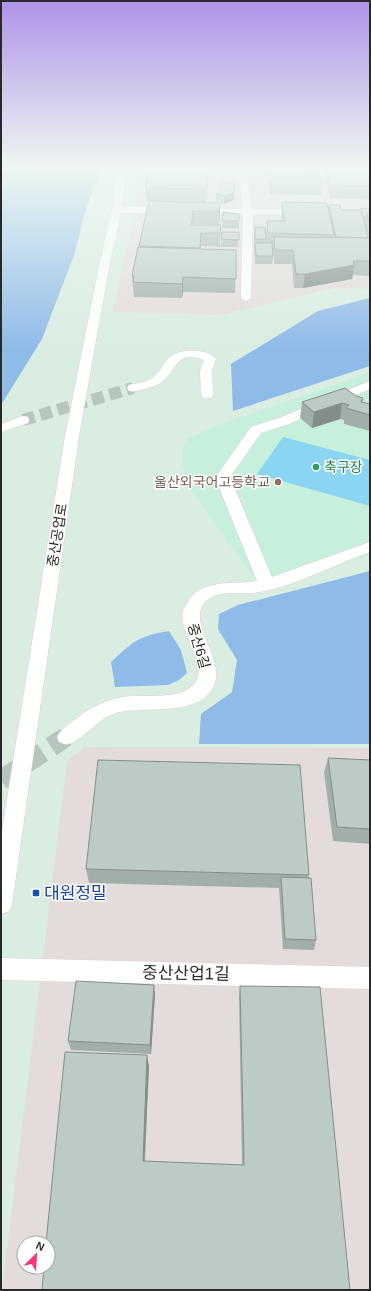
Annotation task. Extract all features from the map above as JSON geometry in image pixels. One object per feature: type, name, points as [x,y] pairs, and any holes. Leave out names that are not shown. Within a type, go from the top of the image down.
[{"type":"street","name":"중산공업로","points":[[1,904],[72,436],[113,228]]},
{"type":"street","points":[[246,298],[248,228]]},
{"type":"street","points":[[133,388],[155,382],[166,371],[173,359],[198,354],[206,356],[210,359],[206,371],[207,395]]},
{"type":"street","points":[[266,583],[225,485],[225,474],[256,430],[284,421],[370,385]]},
{"type":"street","points":[[1,428],[23,420]]},
{"type":"street","name":"중산6길","points":[[66,737],[98,713],[114,706],[131,703],[179,700],[198,692],[206,680],[208,667],[191,621],[194,604],[199,598],[212,590],[254,587],[286,578],[370,547]]},
{"type":"street","name":"중산산업1길","points":[[1,969],[370,978]]},
{"type":"shaded area","points":[[1,228],[81,228],[74,255],[42,339],[1,405]]},
{"type":"shaded area","points":[[132,228],[370,228],[370,289],[335,288],[220,315],[113,312],[123,262]]},
{"type":"shaded area","points":[[370,298],[370,366],[233,411],[231,364],[318,311]]},
{"type":"shaded area","name":"울산외국어고등학교","points":[[370,373],[370,555],[264,592],[189,487],[182,465],[182,449],[190,438],[218,425]]},
{"type":"shaded area","name":"축구장","points":[[283,437],[370,460],[370,506],[257,474]]},
{"type":"shaded area","points":[[370,571],[370,744],[199,744],[201,714],[232,692],[237,660],[218,629],[219,614],[238,605]]},
{"type":"shaded area","points":[[169,631],[181,650],[187,673],[179,680],[168,685],[115,687],[111,662],[137,640],[150,635]]},
{"type":"shaded area","points":[[85,747],[370,748],[370,1290],[2,1290],[67,761]]},
{"type":"building","points":[[143,228],[221,228],[220,233],[201,233],[200,248],[139,246]]},
{"type":"building","points":[[255,228],[265,228],[266,239],[255,239]]},
{"type":"building","points":[[268,228],[333,228],[334,235],[268,233]]},
{"type":"building","points":[[334,228],[366,228],[368,238],[336,237]]},
{"type":"building","points":[[222,232],[239,232],[239,240],[221,239]]},
{"type":"building","points":[[274,237],[369,238],[370,261],[353,261],[354,265],[305,274],[296,274],[293,250],[275,250]]},
{"type":"building","points":[[255,243],[272,243],[273,256],[256,256]]},
{"type":"building","points":[[138,247],[236,250],[236,279],[183,277],[182,284],[133,282],[134,276],[132,276]]},
{"type":"building","points":[[345,388],[356,396],[363,398],[361,402],[370,404],[370,415],[346,408],[349,405],[342,403],[314,412],[302,402]]},
{"type":"building","points":[[328,758],[370,760],[370,829],[337,827]]},
{"type":"building","points":[[98,760],[300,765],[309,875],[86,869]]},
{"type":"building","points":[[281,877],[311,878],[316,940],[285,939]]},
{"type":"building","points":[[76,981],[154,985],[150,1045],[68,1041]]},
{"type":"building","points":[[240,986],[320,987],[350,1290],[42,1290],[43,1275],[56,1275],[56,1235],[47,1235],[65,1052],[147,1055],[143,1161],[244,1165]]},
{"type":"tunnel","points":[[23,420],[133,388]]},
{"type":"tunnel","points":[[1,780],[66,737]]},
{"type":"place","name":"축구장","points":[[316,467]]},
{"type":"place","name":"울산외국어고등학교","points":[[278,482]]},
{"type":"place","name":"대원정밀","points":[[36,893]]}]
